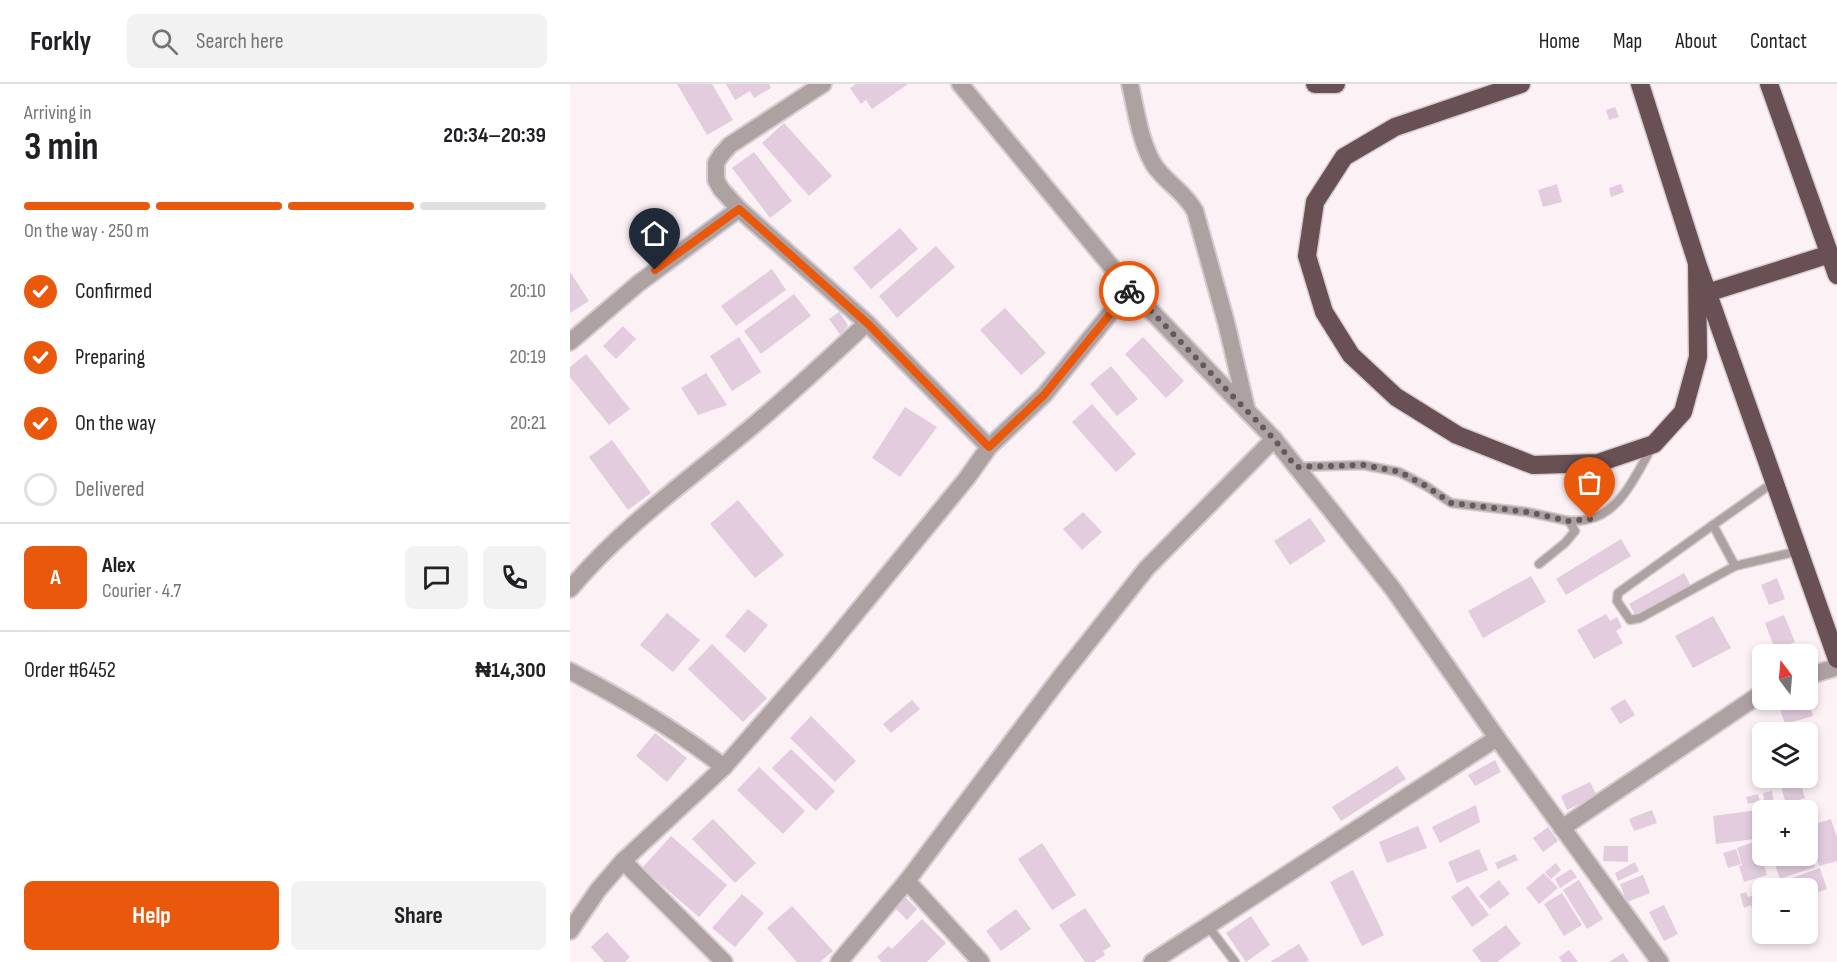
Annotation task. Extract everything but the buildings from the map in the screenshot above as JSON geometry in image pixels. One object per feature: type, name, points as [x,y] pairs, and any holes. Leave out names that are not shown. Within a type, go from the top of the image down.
[{"type":"highway","points":[[1315,84],[1336,84]]},
{"type":"highway","points":[[1521,84],[1395,126],[1344,157],[1315,202],[1307,256],[1324,312],[1351,355],[1396,397],[1457,435],[1533,465],[1598,463],[1654,444],[1683,412],[1698,357],[1697,263]]},
{"type":"highway","points":[[1640,84],[1707,293],[1837,659]]},
{"type":"highway","points":[[1769,84],[1837,275]]},
{"type":"highway","points":[[1707,293],[1830,254]]},
{"type":"street","points":[[823,84],[730,145],[716,163],[716,180],[739,209],[867,323],[989,447]]},
{"type":"street","points":[[960,84],[1130,289],[1274,439],[1393,589],[1497,738],[1660,962]]},
{"type":"street","points":[[1130,84],[1144,138],[1154,164],[1188,199],[1194,211],[1228,330],[1247,412]]},
{"type":"street","points":[[570,342],[639,283],[739,209]]},
{"type":"street","points":[[570,931],[597,890],[623,861],[724,767],[825,651],[989,447],[1044,395],[1130,289]]},
{"type":"street","points":[[570,589],[614,541],[649,509],[754,424],[867,323]]},
{"type":"street","points":[[839,962],[907,881],[1146,569],[1274,439]]},
{"type":"street","points":[[1818,673],[1837,667]]},
{"type":"street","points":[[570,671],[640,709],[724,767]]},
{"type":"street","points":[[1562,828],[1752,700]]},
{"type":"street","points":[[1152,962],[1497,738]]},
{"type":"street","points":[[623,861],[724,962]]},
{"type":"street","points":[[907,881],[981,962]]},
{"type":"lane","points":[[1296,467],[1363,465],[1400,472],[1451,503],[1527,512],[1569,521],[1590,519],[1608,510],[1623,496],[1654,444]]},
{"type":"lane","points":[[1774,481],[1618,593],[1617,601],[1627,618],[1635,620],[1735,566],[1799,552]]},
{"type":"lane","points":[[1539,564],[1565,543],[1575,531],[1569,521]]},
{"type":"lane","points":[[1713,525],[1735,566]]},
{"type":"lane","points":[[1208,926],[1235,962]]},
{"type":"way so far","points":[[1129,291],[1130,289],[1274,439],[1296,467],[1363,465],[1400,472],[1451,503],[1527,512],[1569,521],[1590,519]]},
{"type":"route","points":[[655,270],[739,209],[867,323],[989,447],[1044,395],[1129,291]]}]
